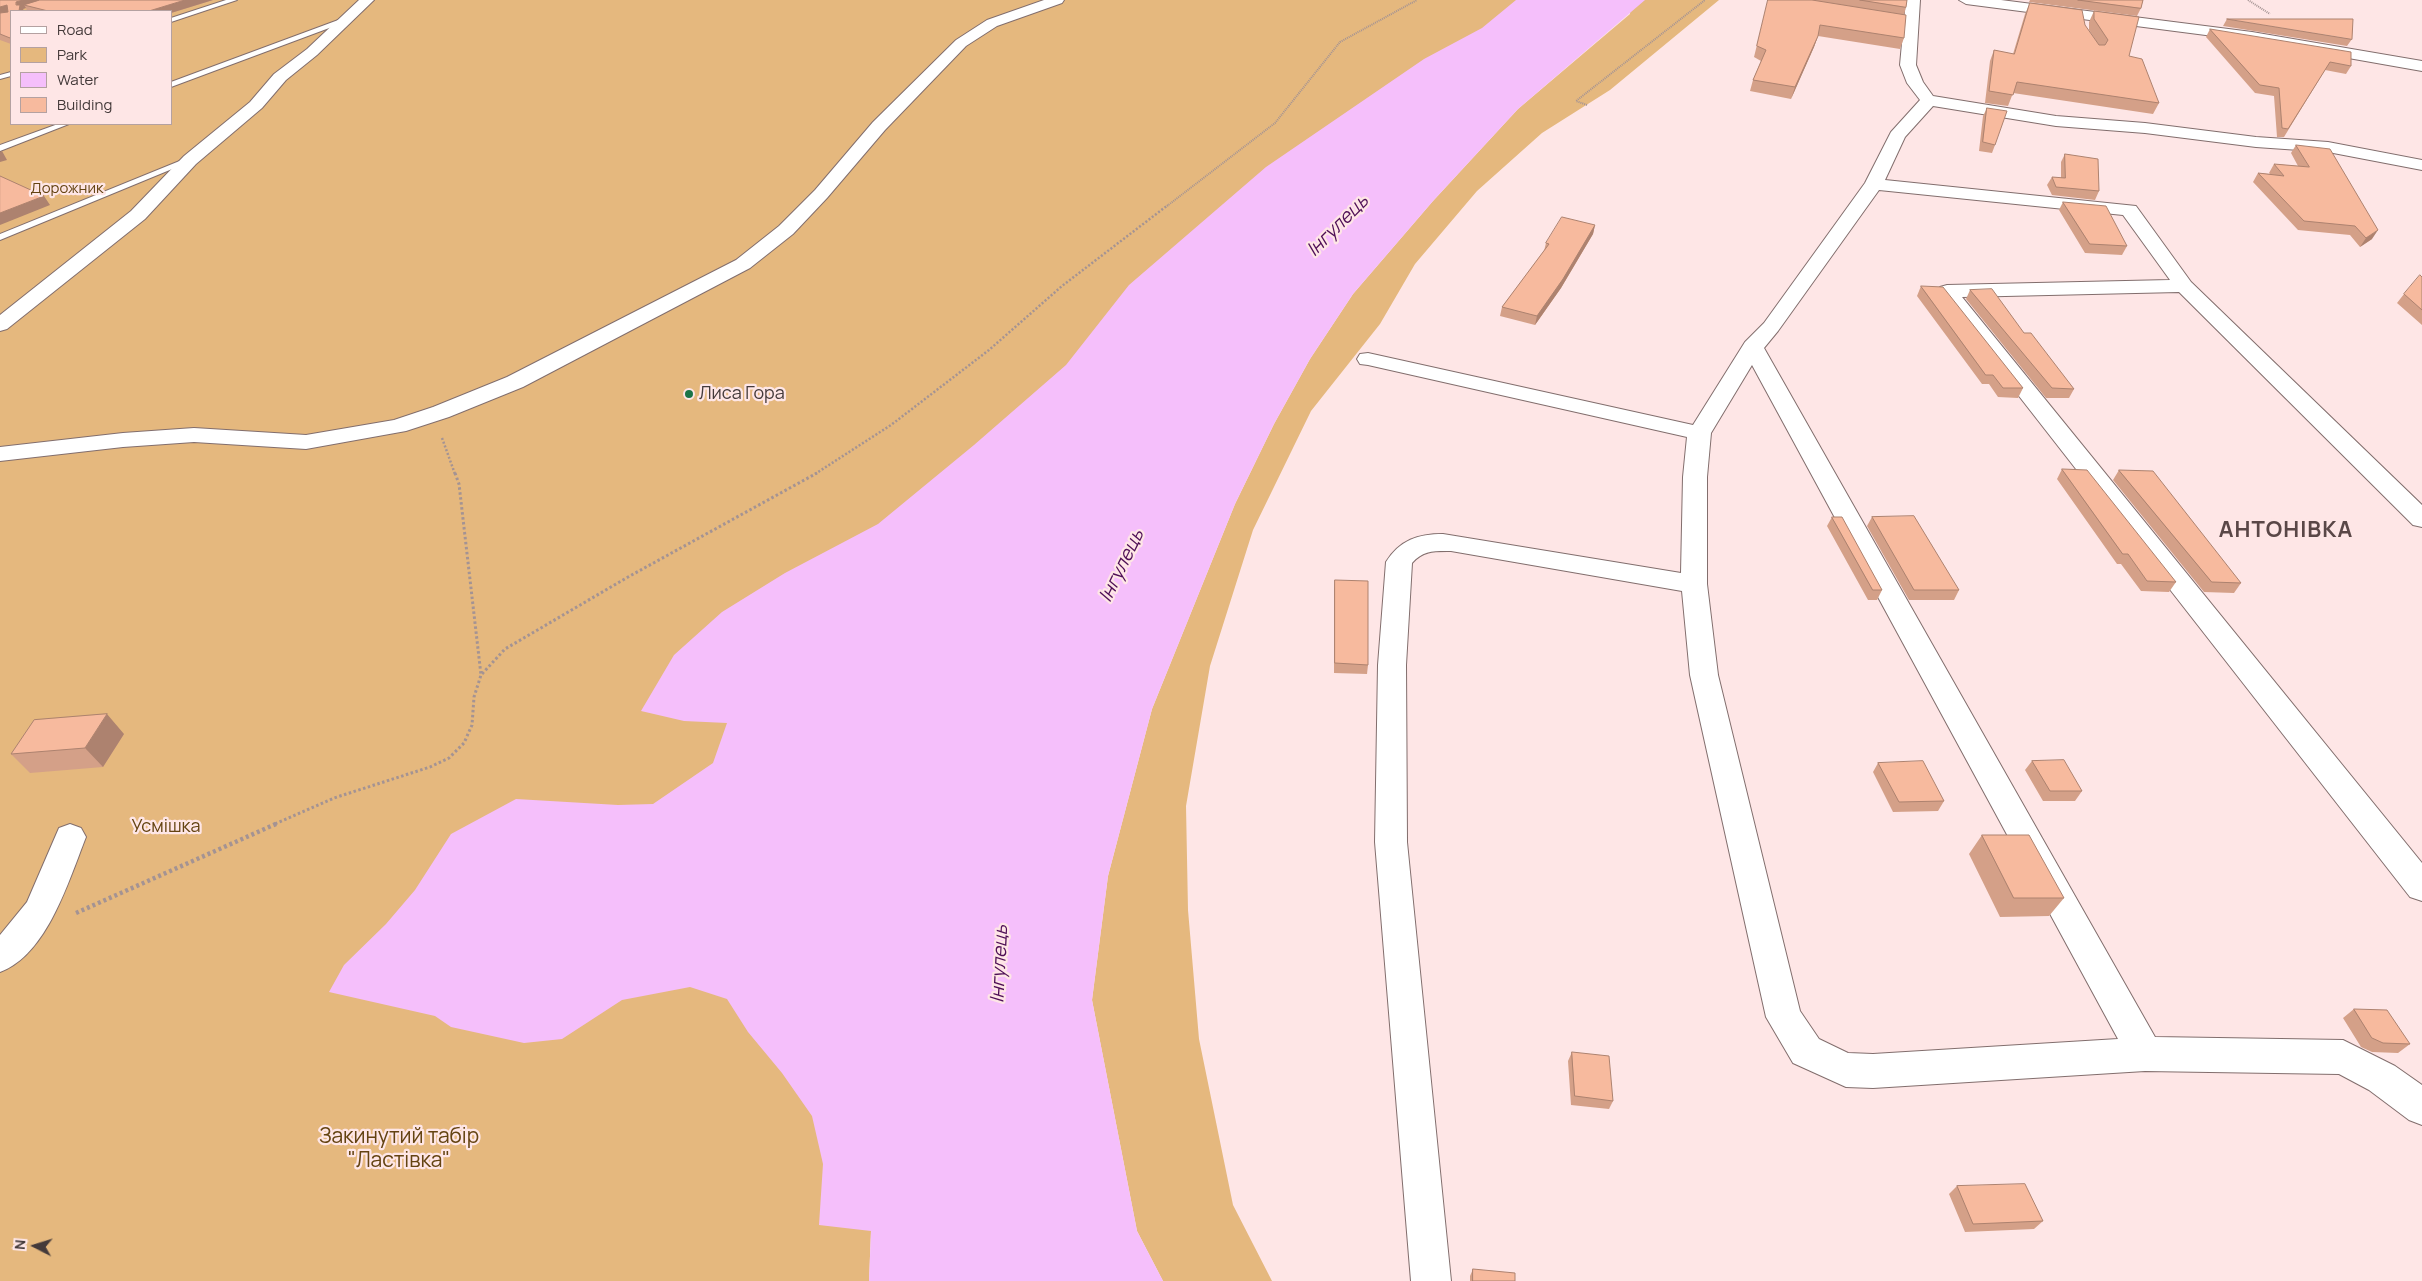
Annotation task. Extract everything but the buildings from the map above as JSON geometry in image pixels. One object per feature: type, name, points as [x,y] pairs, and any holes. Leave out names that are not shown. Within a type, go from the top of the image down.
[{"type":"street","points":[[0,325],[138,216],[190,160],[256,105],[280,76],[312,52],[367,0]]},
{"type":"street","points":[[0,454],[123,440],[194,436],[306,442],[398,426],[442,412],[515,382],[743,264],[786,230],[821,194],[878,126],[961,43],[992,23],[1056,0]]},
{"type":"street","points":[[1966,0],[2083,19],[2144,21],[2329,48],[2422,66]]},
{"type":"street","points":[[1909,12],[1908,65],[1915,83],[1928,100],[2056,121],[2145,128],[2256,142],[2328,147],[2422,165]]},
{"type":"street","points":[[1928,100],[1924,108],[1913,116],[1897,136],[1874,184],[1771,327],[1753,347],[1699,433],[1695,476],[1694,584],[1704,675],[1784,1017],[1806,1051],[1846,1070],[1873,1071],[2145,1054],[2342,1057],[2382,1078],[2422,1107]]},
{"type":"street","points":[[1874,184],[2129,210],[2184,286],[2422,519]]},
{"type":"street","points":[[2184,286],[1947,291],[2422,887]]},
{"type":"street","points":[[1753,347],[2145,1054]]},
{"type":"street","points":[[1368,359],[1699,433]]},
{"type":"street","points":[[1430,1281],[1391,842],[1392,665],[1399,562],[1404,552],[1414,546],[1426,542],[1451,543],[1694,584]]},
{"type":"street","points":[[0,957],[18,939],[40,910],[70,837]]},
{"type":"lane","points":[[172,20],[233,0]]},
{"type":"lane","points":[[172,84],[344,21]]},
{"type":"lane","points":[[0,148],[62,125]]},
{"type":"lane","points":[[0,237],[190,160]]},
{"type":"path","points":[[481,675],[505,649],[628,576],[803,482],[891,425],[989,350],[1062,286],[1275,124],[1340,42],[1417,0]]},
{"type":"path","points":[[1587,105],[1576,102],[1611,71],[1652,43],[1705,0]]},
{"type":"path","points":[[73,914],[334,798],[430,767],[450,758],[464,742],[472,725],[474,697],[481,675],[459,484],[441,435],[442,412]]},
{"type":"green space","points":[[0,0],[1547,0],[1407,107],[871,1231],[869,1281],[0,1281]]},
{"type":"green space","points":[[1631,0],[1719,0],[1610,90],[1542,133],[1477,191],[1415,264],[1380,324],[1311,411],[1253,530],[1210,666],[1186,806],[1188,910],[1199,1039],[1233,1205],[1272,1281],[1163,1281],[1137,1231],[1092,1000],[1108,876],[1152,709],[1235,504],[1274,424],[1310,359],[1353,294],[1433,201],[1518,109],[1630,14]]},
{"type":"water","name":"Інгулець","points":[[1516,0],[1645,0],[1518,109],[1433,201],[1353,294],[1310,359],[1274,424],[1235,504],[1152,709],[1108,876],[1092,1000],[1137,1231],[1163,1281],[869,1281],[871,1231],[819,1225],[823,1164],[812,1116],[782,1073],[748,1032],[727,999],[690,987],[622,1000],[562,1039],[524,1043],[451,1027],[435,1016],[329,992],[344,965],[386,924],[415,890],[451,834],[516,799],[618,805],[653,804],[713,763],[727,723],[684,721],[641,711],[674,655],[722,612],[785,573],[878,524],[974,445],[1066,365],[1129,285],[1266,167],[1424,59],[1482,28]]},
{"type":"place","name":"Лиса Гора","points":[[689,394]]},
{"type":"district","name":"АНТОНІВКА","points":[[2286,531]]},
{"type":"park label","name":"Дорожник","points":[[67,189]]},
{"type":"park label","name":"Усмішка","points":[[166,827]]},
{"type":"park label","name":"Закинутий табір \"Ластівка\"","points":[[399,1149]]}]
